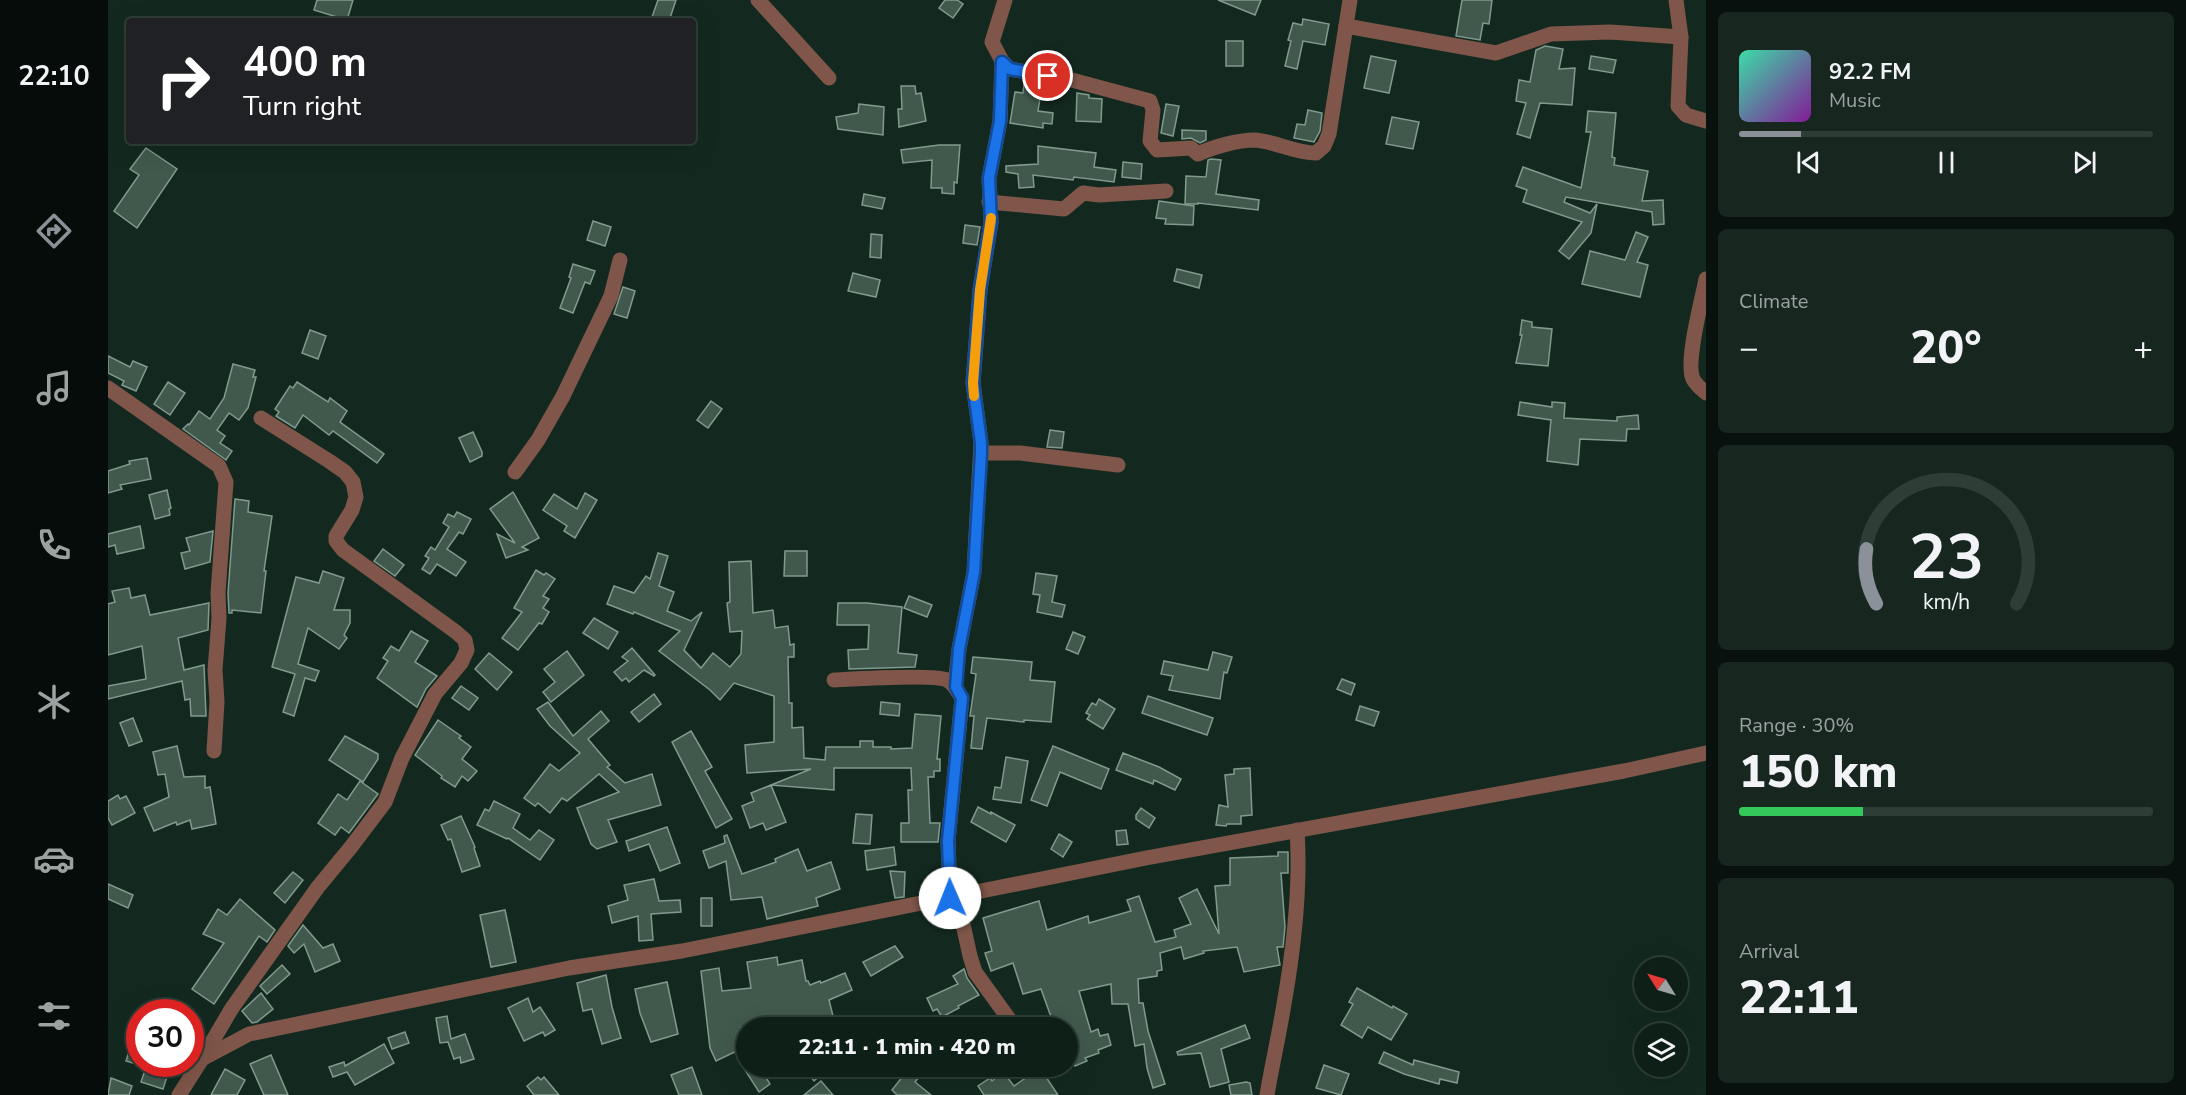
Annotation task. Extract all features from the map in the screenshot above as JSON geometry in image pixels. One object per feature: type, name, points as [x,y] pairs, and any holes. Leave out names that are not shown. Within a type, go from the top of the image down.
[{"type":"street","points":[[758,0],[829,78]]},
{"type":"street","points":[[1005,0],[992,42],[1002,62],[1010,69],[1068,79],[1150,101],[1153,110],[1150,141],[1157,150],[1191,148],[1198,154],[1212,147],[1254,140],[1303,153],[1316,153],[1324,146],[1329,134],[1350,0]]},
{"type":"street","points":[[1676,0],[1681,37],[1678,106],[1686,115],[1706,121]]},
{"type":"street","points":[[1346,26],[1496,53],[1551,34],[1610,32],[1681,37]]},
{"type":"street","points":[[956,687],[959,649],[974,572],[981,443],[973,383],[980,290],[991,222],[989,178],[1000,121],[1002,62]]},
{"type":"street","points":[[989,202],[1064,209],[1083,193],[1166,191]]},
{"type":"street","points":[[514,472],[538,440],[564,396],[611,296],[620,260]]},
{"type":"street","points":[[1706,279],[1693,343],[1691,368],[1695,383],[1706,393]]},
{"type":"street","points":[[108,388],[219,466],[226,482],[218,593],[214,751]]},
{"type":"street","points":[[204,1056],[238,999],[318,887],[385,802],[402,758],[435,694],[461,663],[467,650],[465,640],[456,632],[343,550],[336,541],[336,536],[352,510],[356,497],[356,488],[349,477],[329,461],[261,418]]},
{"type":"street","points":[[981,453],[1020,453],[1118,465]]},
{"type":"street","points":[[834,680],[928,678],[946,680],[956,687],[962,698],[948,841],[953,898],[975,972],[1008,1017]]},
{"type":"street","points":[[204,1058],[249,1034],[569,968],[681,951],[1297,830],[1624,771],[1706,753]]},
{"type":"street","points":[[1267,1095],[1285,1003],[1292,947],[1299,869],[1297,830]]},
{"type":"street","points":[[179,1095],[190,1077]]},
{"type":"building","points":[[317,0],[353,0],[348,18],[314,10]]},
{"type":"building","points":[[658,0],[676,0],[670,18],[652,17]]},
{"type":"building","points":[[945,0],[957,0],[963,4],[953,18],[939,8]]},
{"type":"building","points":[[1218,0],[1261,0],[1255,15]]},
{"type":"building","points":[[1462,0],[1492,0],[1489,24],[1483,23],[1480,40],[1456,36]]},
{"type":"building","points":[[1303,19],[1329,24],[1325,45],[1303,41],[1297,69],[1285,66],[1291,41],[1288,40],[1293,23],[1302,25]]},
{"type":"building","points":[[1226,41],[1243,41],[1243,66],[1226,66]]},
{"type":"building","points":[[1545,46],[1563,49],[1559,69],[1575,68],[1572,105],[1540,103],[1530,138],[1517,134],[1526,103],[1516,101],[1519,80],[1530,82],[1536,50]]},
{"type":"building","points":[[1371,56],[1396,61],[1389,93],[1364,88]]},
{"type":"building","points":[[1591,56],[1616,60],[1613,73],[1589,69]]},
{"type":"building","points":[[1024,84],[1042,86],[1038,111],[1053,113],[1052,124],[1043,123],[1043,128],[1010,123],[1015,92],[1023,93]]},
{"type":"building","points":[[901,86],[915,86],[916,94],[921,93],[926,121],[899,127],[898,109],[902,109]]},
{"type":"building","points":[[1077,93],[1089,95],[1089,98],[1102,99],[1101,122],[1076,121]]},
{"type":"building","points":[[859,104],[884,107],[883,135],[838,129],[836,117],[858,113]]},
{"type":"building","points":[[1166,104],[1179,106],[1173,136],[1161,133]]},
{"type":"building","points":[[1308,110],[1322,113],[1320,131],[1314,142],[1294,138],[1297,124],[1305,125]]},
{"type":"building","points":[[1588,111],[1616,113],[1612,157],[1615,158],[1614,165],[1648,171],[1642,201],[1663,200],[1664,224],[1653,225],[1652,212],[1566,197],[1564,202],[1590,213],[1597,204],[1591,233],[1569,259],[1559,251],[1582,222],[1523,202],[1527,190],[1516,186],[1523,167],[1581,188],[1591,132],[1586,132]]},
{"type":"building","points":[[1392,117],[1419,122],[1413,149],[1386,144]]},
{"type":"building","points":[[1182,130],[1206,131],[1206,140],[1200,143],[1191,138],[1182,139]]},
{"type":"building","points":[[960,145],[954,194],[942,193],[942,188],[931,188],[932,160],[903,163],[901,150]]},
{"type":"building","points":[[1038,146],[1096,153],[1094,167],[1116,170],[1114,182],[1033,175],[1034,187],[1019,188],[1018,174],[1006,172],[1006,166],[1038,164]]},
{"type":"building","points":[[146,148],[177,169],[137,228],[114,211],[139,175],[130,169]]},
{"type":"building","points":[[1208,160],[1221,160],[1216,194],[1259,200],[1258,210],[1198,203],[1185,204],[1186,176],[1206,177]]},
{"type":"building","points":[[1123,162],[1142,164],[1141,179],[1122,177]]},
{"type":"building","points":[[864,194],[885,198],[882,209],[862,205]]},
{"type":"building","points":[[1159,201],[1194,206],[1193,225],[1165,224],[1166,219],[1156,218]]},
{"type":"building","points":[[593,221],[611,227],[605,246],[587,240]]},
{"type":"building","points":[[965,225],[980,227],[977,245],[963,243]]},
{"type":"building","points":[[1636,232],[1648,237],[1637,262],[1648,265],[1640,297],[1582,284],[1590,251],[1625,260]]},
{"type":"building","points":[[871,234],[882,235],[881,258],[870,257]]},
{"type":"building","points":[[573,264],[595,271],[590,284],[585,282],[573,313],[560,308],[571,278],[569,277]]},
{"type":"building","points":[[1177,269],[1202,275],[1199,288],[1174,281]]},
{"type":"building","points":[[853,273],[880,280],[876,297],[848,291]]},
{"type":"building","points":[[623,287],[635,291],[627,318],[614,314]]},
{"type":"building","points":[[1522,320],[1532,322],[1532,327],[1552,329],[1548,366],[1516,363],[1522,335],[1520,335]]},
{"type":"building","points":[[310,330],[326,336],[318,359],[302,353]]},
{"type":"building","points":[[108,356],[130,367],[133,361],[147,367],[136,391],[122,385],[124,381],[108,373]]},
{"type":"building","points":[[233,364],[255,370],[253,377],[256,377],[248,408],[239,420],[229,413],[217,430],[225,436],[220,443],[232,451],[226,460],[183,429],[189,425],[199,411],[210,419],[224,398]]},
{"type":"building","points":[[168,382],[185,393],[170,415],[154,404]]},
{"type":"building","points":[[297,382],[328,402],[330,398],[347,411],[340,422],[384,454],[377,463],[333,431],[329,435],[303,415],[295,428],[276,416],[279,412],[275,409],[290,386],[293,388]]},
{"type":"building","points":[[711,401],[722,409],[708,428],[697,420]]},
{"type":"building","points":[[1520,402],[1552,407],[1552,402],[1565,403],[1564,418],[1617,421],[1617,417],[1638,415],[1639,429],[1627,429],[1626,441],[1580,439],[1578,465],[1547,461],[1551,420],[1518,415]]},
{"type":"building","points":[[1050,430],[1064,432],[1062,448],[1047,447]]},
{"type":"building","points":[[473,432],[482,456],[470,462],[459,438]]},
{"type":"building","points":[[147,458],[151,479],[120,485],[122,489],[108,493],[108,471],[130,464],[129,461]]},
{"type":"building","points":[[167,490],[171,508],[169,509],[170,515],[155,519],[149,495]]},
{"type":"building","points":[[513,492],[539,538],[522,547],[528,550],[506,558],[497,534],[515,543],[490,509]]},
{"type":"building","points":[[585,493],[597,500],[575,538],[564,531],[567,526],[543,510],[554,494],[577,509]]},
{"type":"building","points":[[235,499],[249,501],[248,512],[272,516],[261,613],[232,610],[232,613],[229,613],[228,593]]},
{"type":"building","points":[[457,512],[471,519],[463,534],[459,532],[447,549],[466,562],[456,576],[437,564],[430,574],[422,569],[429,558],[425,556],[431,547],[435,550],[449,527],[443,523],[448,514],[454,517]]},
{"type":"building","points":[[140,526],[144,548],[117,554],[115,545],[108,547],[108,534]]},
{"type":"building","points":[[213,531],[210,562],[185,569],[181,553],[190,551],[186,538]]},
{"type":"building","points":[[383,549],[404,565],[395,576],[374,561]]},
{"type":"building","points":[[785,551],[807,551],[807,576],[784,576]]},
{"type":"building","points":[[658,553],[668,556],[659,586],[674,592],[667,611],[691,621],[702,612],[684,650],[701,668],[713,653],[730,667],[741,654],[742,631],[730,632],[727,603],[730,602],[729,562],[751,561],[753,613],[773,610],[775,628],[788,626],[790,645],[794,644],[794,657],[788,657],[789,703],[792,703],[792,728],[803,727],[804,758],[825,760],[826,747],[860,747],[860,741],[873,741],[873,747],[912,748],[915,714],[941,716],[937,759],[940,759],[940,771],[934,771],[934,777],[928,777],[930,823],[940,823],[938,842],[901,842],[901,823],[909,823],[908,790],[912,790],[911,768],[834,768],[834,790],[771,785],[811,769],[747,773],[745,745],[774,742],[774,696],[734,683],[720,700],[659,651],[680,631],[634,612],[633,614],[607,604],[614,586],[634,593],[646,576],[650,579]]},
{"type":"building","points":[[536,570],[555,579],[543,596],[549,599],[543,608],[549,612],[542,624],[539,623],[518,650],[502,638],[522,612],[514,608]]},
{"type":"building","points":[[323,571],[344,578],[334,610],[350,610],[350,623],[344,635],[347,638],[339,649],[308,628],[298,664],[319,671],[315,681],[305,678],[294,716],[283,712],[295,674],[272,667],[296,577],[319,583]]},
{"type":"building","points":[[1036,573],[1057,576],[1052,602],[1065,605],[1062,617],[1037,612],[1040,595],[1033,594]]},
{"type":"building","points":[[129,588],[131,598],[145,595],[150,615],[209,603],[208,630],[178,638],[184,670],[204,665],[206,716],[191,716],[190,699],[185,700],[182,681],[108,699],[108,686],[146,679],[142,646],[108,655],[108,604],[115,602],[112,591]]},
{"type":"building","points":[[909,596],[932,605],[927,617],[904,608]]},
{"type":"building","points":[[838,603],[867,603],[902,607],[898,653],[917,655],[915,667],[849,669],[848,650],[868,649],[869,625],[837,625]]},
{"type":"building","points":[[594,618],[618,632],[608,649],[583,633]]},
{"type":"building","points":[[411,631],[428,641],[415,662],[437,676],[426,689],[417,707],[377,678],[388,661],[383,658],[391,646],[399,651]]},
{"type":"building","points":[[1073,632],[1085,637],[1078,654],[1066,649]]},
{"type":"building","points":[[632,648],[654,676],[644,670],[629,682],[626,678],[622,681],[614,672],[628,661],[622,657]]},
{"type":"building","points":[[567,651],[584,675],[551,702],[543,692],[555,682],[544,669]]},
{"type":"building","points":[[1213,652],[1232,657],[1227,673],[1224,672],[1220,699],[1169,690],[1173,676],[1161,674],[1164,661],[1208,670]]},
{"type":"building","points":[[489,653],[512,672],[497,690],[475,669]]},
{"type":"building","points":[[973,657],[1032,662],[1030,680],[1055,682],[1051,722],[987,718],[982,749],[971,748],[974,716],[970,716],[976,674],[971,673]]},
{"type":"building","points":[[1342,679],[1355,684],[1351,695],[1337,689]]},
{"type":"building","points":[[461,686],[478,698],[469,710],[452,698]]},
{"type":"building","points":[[654,694],[661,704],[639,722],[631,712]]},
{"type":"building","points":[[1148,696],[1213,718],[1207,735],[1142,713]]},
{"type":"building","points":[[1099,699],[1115,709],[1103,729],[1087,719],[1090,715],[1086,713],[1092,703],[1096,705]]},
{"type":"building","points":[[548,702],[573,736],[601,711],[609,721],[588,739],[610,765],[607,767],[625,783],[652,774],[661,805],[608,820],[617,842],[597,849],[591,844],[577,808],[619,792],[599,774],[567,801],[562,798],[550,813],[538,803],[535,806],[524,798],[550,764],[559,771],[580,753],[550,726],[537,709]]},
{"type":"building","points":[[881,702],[900,704],[899,716],[880,714]]},
{"type":"building","points":[[1360,706],[1379,712],[1374,726],[1356,720]]},
{"type":"building","points":[[133,718],[142,741],[129,746],[120,723]]},
{"type":"building","points":[[438,720],[461,736],[459,738],[471,747],[462,759],[477,771],[468,781],[462,776],[455,787],[415,755]]},
{"type":"building","points":[[691,731],[712,767],[705,771],[732,819],[716,828],[672,742]]},
{"type":"building","points":[[345,736],[378,754],[378,759],[363,782],[329,760]]},
{"type":"building","points":[[177,746],[184,777],[205,776],[205,788],[210,787],[216,824],[192,829],[190,820],[177,825],[176,822],[154,831],[144,808],[169,797],[165,774],[158,775],[153,752]]},
{"type":"building","points":[[1053,746],[1109,769],[1101,789],[1060,772],[1047,806],[1031,800]]},
{"type":"building","points":[[1123,753],[1159,767],[1181,779],[1175,790],[1154,780],[1153,784],[1116,770]]},
{"type":"building","points":[[1006,757],[1028,761],[1021,803],[993,799],[995,787],[1001,788]]},
{"type":"building","points":[[1250,768],[1252,815],[1241,816],[1241,824],[1216,825],[1219,805],[1228,807],[1225,775],[1234,774],[1234,769]]},
{"type":"building","points":[[360,781],[378,794],[349,833],[341,827],[335,835],[318,823],[338,794],[347,800]]},
{"type":"building","points":[[771,785],[786,822],[766,830],[763,823],[750,828],[742,806],[754,801],[751,793]]},
{"type":"building","points":[[118,795],[120,799],[126,796],[135,813],[112,825],[108,818],[108,801]]},
{"type":"building","points":[[494,801],[520,814],[513,828],[530,840],[539,830],[554,840],[540,860],[508,838],[477,825],[485,809],[489,811]]},
{"type":"building","points":[[978,807],[1015,825],[1006,842],[971,822]]},
{"type":"building","points":[[1141,808],[1155,818],[1149,828],[1136,819]]},
{"type":"building","points":[[856,814],[872,815],[870,844],[853,843]]},
{"type":"building","points":[[461,816],[475,847],[480,866],[462,872],[451,839],[448,840],[441,825]]},
{"type":"building","points":[[667,827],[680,863],[660,871],[649,844],[629,851],[626,841]]},
{"type":"building","points":[[1126,830],[1128,844],[1117,845],[1116,831]]},
{"type":"building","points":[[1059,834],[1072,842],[1063,857],[1051,849]]},
{"type":"building","points":[[727,835],[742,874],[776,862],[775,859],[798,849],[807,871],[831,862],[840,889],[816,898],[818,906],[767,919],[762,897],[731,900],[726,861],[709,868],[703,851],[725,843],[724,836]]},
{"type":"building","points":[[894,847],[896,865],[867,870],[865,851]]},
{"type":"building","points":[[1278,852],[1288,852],[1288,873],[1281,873],[1285,927],[1283,947],[1277,947],[1280,965],[1244,972],[1237,947],[1203,951],[1204,953],[1184,959],[1181,947],[1160,953],[1162,970],[1157,971],[1157,976],[1138,979],[1139,1003],[1143,1003],[1148,1031],[1165,1084],[1153,1088],[1147,1068],[1144,1044],[1135,1046],[1128,1004],[1112,1004],[1111,984],[1079,991],[1091,1032],[1098,1029],[1100,1036],[1108,1034],[1111,1045],[1098,1050],[1099,1053],[1085,1058],[1087,1061],[1078,1065],[1078,1017],[1051,1017],[1041,989],[1023,994],[1013,963],[991,971],[985,953],[992,951],[983,918],[1039,901],[1047,930],[1088,916],[1089,923],[1131,911],[1127,900],[1139,896],[1155,942],[1176,937],[1174,930],[1191,924],[1179,898],[1197,889],[1219,934],[1215,886],[1230,885],[1230,858],[1278,856]]},
{"type":"building","points":[[890,871],[905,872],[904,897],[895,898]]},
{"type":"building","points":[[293,872],[303,880],[285,903],[274,893]]},
{"type":"building","points":[[654,879],[659,901],[680,900],[681,912],[651,914],[653,940],[639,941],[638,916],[612,923],[608,906],[628,900],[624,885]]},
{"type":"building","points":[[108,884],[133,895],[128,908],[108,899]]},
{"type":"building","points":[[701,898],[712,898],[712,926],[701,926]]},
{"type":"building","points":[[240,899],[275,930],[267,942],[259,936],[214,1004],[192,989],[224,943],[203,934],[218,909],[227,915]]},
{"type":"building","points":[[505,910],[516,962],[491,967],[480,915]]},
{"type":"building","points":[[303,925],[323,948],[333,944],[340,961],[315,972],[304,944],[294,953],[288,946]]},
{"type":"building","points":[[895,946],[903,957],[871,976],[863,962]]},
{"type":"building","points":[[777,957],[778,965],[802,960],[806,981],[810,985],[845,973],[852,990],[829,1000],[833,1017],[736,1017],[736,1051],[716,1061],[710,1048],[701,971],[719,968],[722,991],[751,988],[747,962]]},
{"type":"building","points":[[282,965],[290,974],[267,994],[260,986]]},
{"type":"building","points":[[964,969],[967,978],[979,995],[942,1017],[937,1009],[933,1011],[927,998],[958,984],[953,976]]},
{"type":"building","points":[[606,975],[621,1038],[602,1044],[592,1009],[583,1011],[577,983]]},
{"type":"building","points":[[667,982],[678,1034],[651,1042],[640,1013],[635,989]]},
{"type":"building","points":[[1357,988],[1407,1014],[1391,1040],[1368,1027],[1362,1038],[1341,1025],[1353,1004],[1349,1002]]},
{"type":"building","points":[[261,993],[273,1009],[257,1022],[252,1023],[242,1011]]},
{"type":"building","points":[[528,998],[533,1012],[540,1007],[555,1030],[545,1036],[543,1032],[524,1041],[508,1008]]},
{"type":"building","points":[[447,1016],[451,1039],[465,1034],[474,1059],[461,1063],[460,1057],[454,1059],[448,1042],[440,1043],[436,1018]]},
{"type":"building","points":[[1245,1025],[1250,1038],[1221,1049],[1229,1082],[1210,1087],[1201,1053],[1178,1055],[1177,1052]]},
{"type":"building","points":[[405,1032],[409,1043],[392,1049],[388,1038]]},
{"type":"building","points":[[384,1044],[394,1063],[355,1085],[347,1072],[333,1077],[329,1067],[344,1062],[345,1066]]},
{"type":"building","points":[[1384,1052],[1413,1065],[1414,1060],[1459,1072],[1457,1083],[1440,1079],[1439,1084],[1404,1074],[1379,1063]]},
{"type":"building","points":[[271,1055],[288,1095],[264,1095],[250,1064]]},
{"type":"building","points":[[1324,1065],[1349,1074],[1341,1095],[1316,1088]]},
{"type":"building","points":[[692,1067],[702,1095],[679,1095],[671,1075]]},
{"type":"building","points":[[225,1069],[245,1080],[237,1095],[211,1095]]},
{"type":"building","points":[[143,1077],[167,1077],[163,1089],[141,1082]]},
{"type":"building","points":[[538,1077],[541,1080],[544,1077],[559,1095],[534,1095],[527,1086]]},
{"type":"building","points":[[749,1077],[766,1077],[770,1084],[759,1092]]},
{"type":"building","points":[[902,1077],[919,1077],[915,1082],[931,1095],[897,1095],[892,1090]]},
{"type":"building","points":[[997,1077],[1007,1077],[1014,1086],[1027,1077],[1046,1077],[1058,1095],[984,1095],[978,1086],[990,1078],[992,1081]]},
{"type":"building","points":[[111,1078],[132,1086],[129,1095],[108,1095]]},
{"type":"building","points":[[821,1081],[833,1095],[804,1095]]},
{"type":"building","points":[[1250,1083],[1252,1095],[1231,1095],[1229,1085]]},
{"type":"slow traffic","points":[[974,396],[980,290],[991,218]]},
{"type":"route","points":[[950,898],[948,841],[962,698],[956,687],[959,649],[974,572],[981,453],[973,383],[980,290],[991,222],[989,178],[1000,121],[1002,62],[1010,69],[1048,76]]}]
